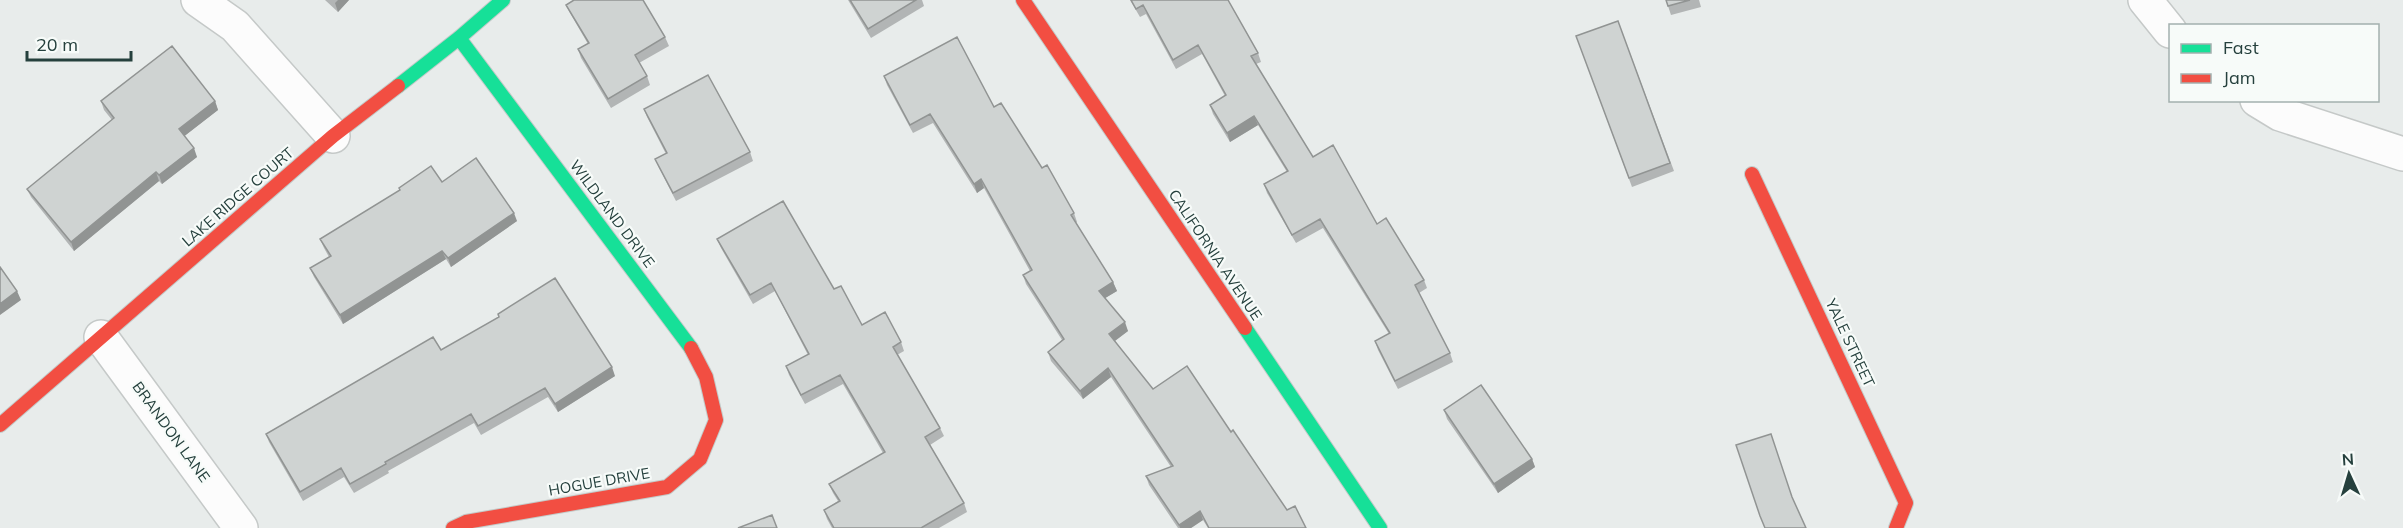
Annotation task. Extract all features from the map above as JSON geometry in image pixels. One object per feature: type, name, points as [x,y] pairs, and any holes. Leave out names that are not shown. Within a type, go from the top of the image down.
[{"type":"street","points":[[198,0],[235,26],[333,136]]},
{"type":"street","name":"LAKE RIDGE COURT","points":[[0,425],[333,136],[459,38],[503,0]]},
{"type":"street","name":"CALIFORNIA AVENUE","points":[[1023,0],[1380,528]]},
{"type":"street","points":[[2145,0],[2169,30]]},
{"type":"street","name":"WILDLAND DRIVE","points":[[459,38],[690,346],[706,377],[716,420]]},
{"type":"street","points":[[2260,102],[2280,114],[2403,154]]},
{"type":"street","name":"YALE STREET","points":[[1752,174],[1906,503],[1896,528]]},
{"type":"street","name":"BRANDON LANE","points":[[101,337],[241,528]]},
{"type":"street","name":"HOGUE DRIVE","points":[[453,528],[466,522],[667,487],[700,459],[716,420]]},
{"type":"building","points":[[574,0],[643,0],[665,37],[635,55],[647,76],[608,99],[578,49],[589,43],[566,5]]},
{"type":"building","points":[[850,0],[916,0],[868,29]]},
{"type":"building","points":[[1131,0],[1228,0],[1258,53],[1251,56],[1313,157],[1333,145],[1377,224],[1386,218],[1424,280],[1415,285],[1450,353],[1395,381],[1375,341],[1390,333],[1320,219],[1292,235],[1264,184],[1288,171],[1254,116],[1227,133],[1210,105],[1226,95],[1198,45],[1173,60],[1143,5],[1136,9]]},
{"type":"building","points":[[1666,0],[1690,0],[1668,6]]},
{"type":"building","points":[[1618,21],[1670,163],[1629,178],[1576,36]]},
{"type":"building","points":[[957,37],[994,107],[1001,103],[1042,168],[1047,165],[1074,213],[1071,215],[1113,282],[1099,291],[1125,322],[1109,334],[1153,389],[1187,366],[1287,510],[1295,506],[1306,528],[1209,528],[1200,511],[1179,525],[1146,476],[1173,466],[1108,368],[1080,391],[1048,352],[1064,339],[1023,275],[1032,270],[981,179],[974,184],[930,114],[910,125],[884,76]]},
{"type":"building","points":[[172,46],[215,101],[179,129],[194,148],[159,175],[156,172],[71,242],[27,189],[114,118],[101,101]]},
{"type":"building","points":[[708,75],[750,152],[673,193],[655,159],[667,153],[644,109]]},
{"type":"building","points":[[476,158],[514,213],[448,258],[442,251],[340,315],[310,268],[331,256],[320,239],[400,190],[399,188],[431,166],[442,182]]},
{"type":"building","points":[[783,201],[834,289],[841,286],[862,325],[885,312],[901,342],[893,347],[940,428],[925,437],[964,503],[921,528],[834,528],[824,510],[840,501],[829,484],[885,452],[840,375],[801,395],[786,366],[809,354],[771,283],[750,295],[717,239]]},
{"type":"building","points":[[0,267],[17,291],[0,304]]},
{"type":"building","points":[[555,278],[612,367],[555,404],[545,388],[478,426],[471,414],[350,484],[341,468],[300,492],[266,434],[433,337],[441,350],[499,317],[498,314]]},
{"type":"building","points":[[1481,385],[1532,459],[1494,484],[1444,410]]},
{"type":"building","points":[[1771,434],[1792,497],[1806,528],[1765,528],[1760,516],[1736,445]]},
{"type":"building","points":[[772,515],[777,528],[738,528]]},
{"type":"traffic: fast","points":[[398,86],[503,0]]},
{"type":"traffic: fast","points":[[459,38],[691,348]]},
{"type":"traffic: fast","points":[[1245,328],[1380,528]]},
{"type":"traffic: jam","points":[[1023,0],[1245,328]]},
{"type":"traffic: jam","points":[[0,425],[333,136],[398,86]]},
{"type":"traffic: jam","points":[[1752,174],[1906,503],[1896,528]]},
{"type":"traffic: jam","points":[[453,528],[466,522],[667,487],[700,459],[716,420],[706,377],[691,348]]}]
